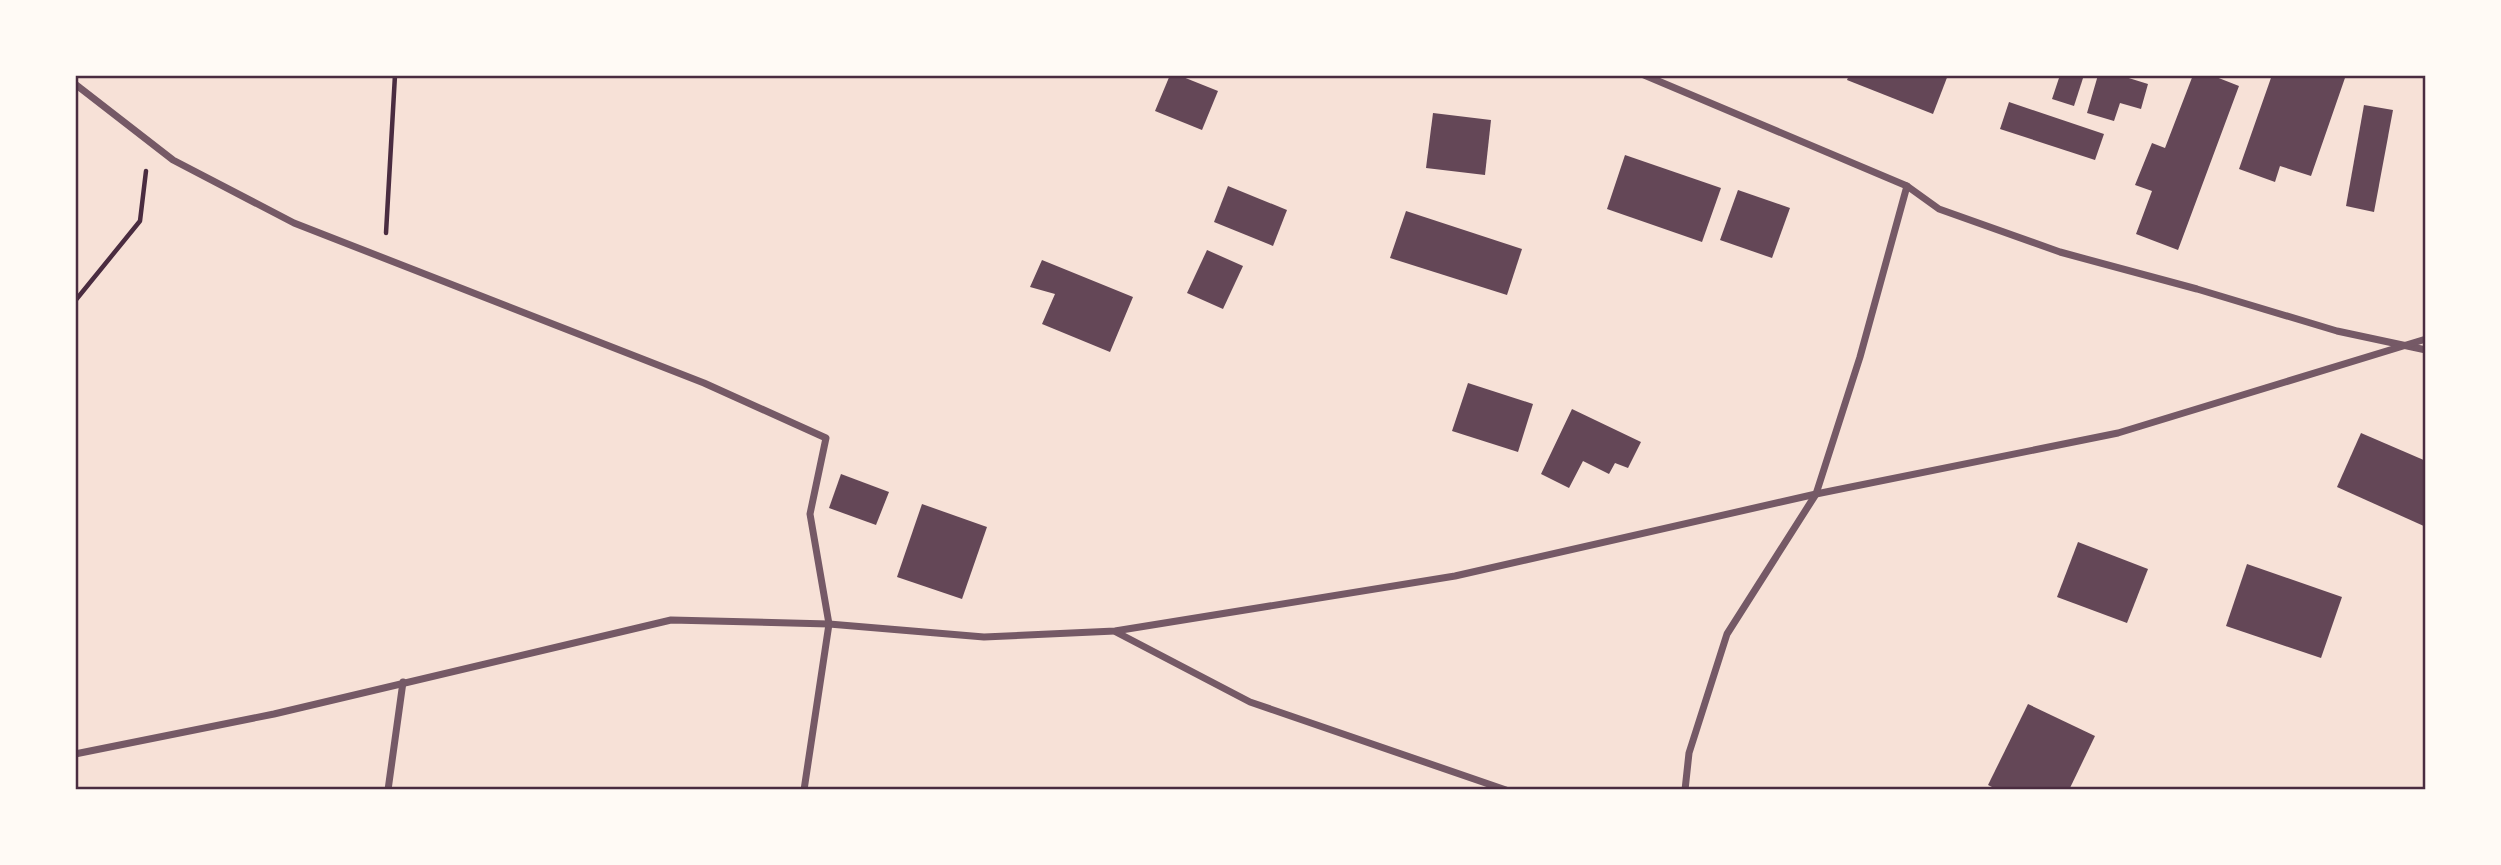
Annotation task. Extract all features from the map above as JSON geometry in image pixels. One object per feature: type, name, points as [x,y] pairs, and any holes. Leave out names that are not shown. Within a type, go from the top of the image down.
[{"type":"street","points":[[1644,75],[1907,186],[1939,209],[2060,252],[2337,331],[2426,350]]},
{"type":"street","points":[[75,84],[173,160],[294,223],[704,383],[826,438],[810,513],[828,624],[804,790]]},
{"type":"street","points":[[1685,790],[1689,753],[1727,634],[1816,494],[1860,357],[1907,186]]},
{"type":"street","points":[[75,754],[274,715],[671,620],[828,624],[984,637],[1115,631],[1455,576],[1816,494],[2118,433],[2426,339]]},
{"type":"street","points":[[1115,631],[1250,702],[1506,790]]},
{"type":"street","points":[[388,790],[403,682]]},
{"type":"path","points":[[385,258],[395,75]]},
{"type":"path","points":[[75,301],[139,221],[150,142]]},
{"type":"building","points":[[1170,75],[1178,75],[1218,91],[1202,130],[1155,111]]},
{"type":"building","points":[[1849,75],[1948,75],[1933,114],[1847,80]]},
{"type":"building","points":[[2060,75],[2084,75],[2074,106],[2052,99]]},
{"type":"building","points":[[2098,75],[2119,75],[2148,84],[2141,109],[2120,103],[2114,121],[2087,113]]},
{"type":"building","points":[[2193,75],[2211,75],[2239,86],[2178,250],[2136,234],[2152,191],[2135,185],[2152,143],[2165,148]]},
{"type":"building","points":[[2272,75],[2346,75],[2311,176],[2280,166],[2275,182],[2239,169]]},
{"type":"building","points":[[2009,102],[2104,134],[2095,160],[2000,129]]},
{"type":"building","points":[[2364,105],[2393,110],[2374,212],[2346,206]]},
{"type":"building","points":[[1433,113],[1491,120],[1485,175],[1426,168]]},
{"type":"building","points":[[1625,155],[1721,188],[1702,242],[1607,209]]},
{"type":"building","points":[[1228,186],[1287,210],[1273,246],[1214,222]]},
{"type":"building","points":[[1738,190],[1790,208],[1772,258],[1720,240]]},
{"type":"building","points":[[1406,211],[1522,249],[1507,295],[1390,258]]},
{"type":"building","points":[[1207,250],[1243,266],[1223,309],[1187,293]]},
{"type":"building","points":[[1042,260],[1133,297],[1110,352],[1042,324],[1055,294],[1030,287]]},
{"type":"building","points":[[1468,383],[1533,404],[1518,452],[1452,431]]},
{"type":"building","points":[[1572,409],[1641,442],[1628,468],[1615,463],[1609,474],[1583,461],[1569,488],[1541,474]]},
{"type":"building","points":[[2361,433],[2426,461],[2426,527],[2337,487]]},
{"type":"building","points":[[841,474],[889,492],[876,525],[829,508]]},
{"type":"building","points":[[922,504],[987,527],[962,599],[897,577]]},
{"type":"building","points":[[2078,542],[2148,569],[2127,623],[2057,597]]},
{"type":"building","points":[[2247,564],[2342,597],[2321,658],[2226,626]]},
{"type":"building","points":[[2028,704],[2095,736],[2069,790],[1998,790],[1988,785]]}]
